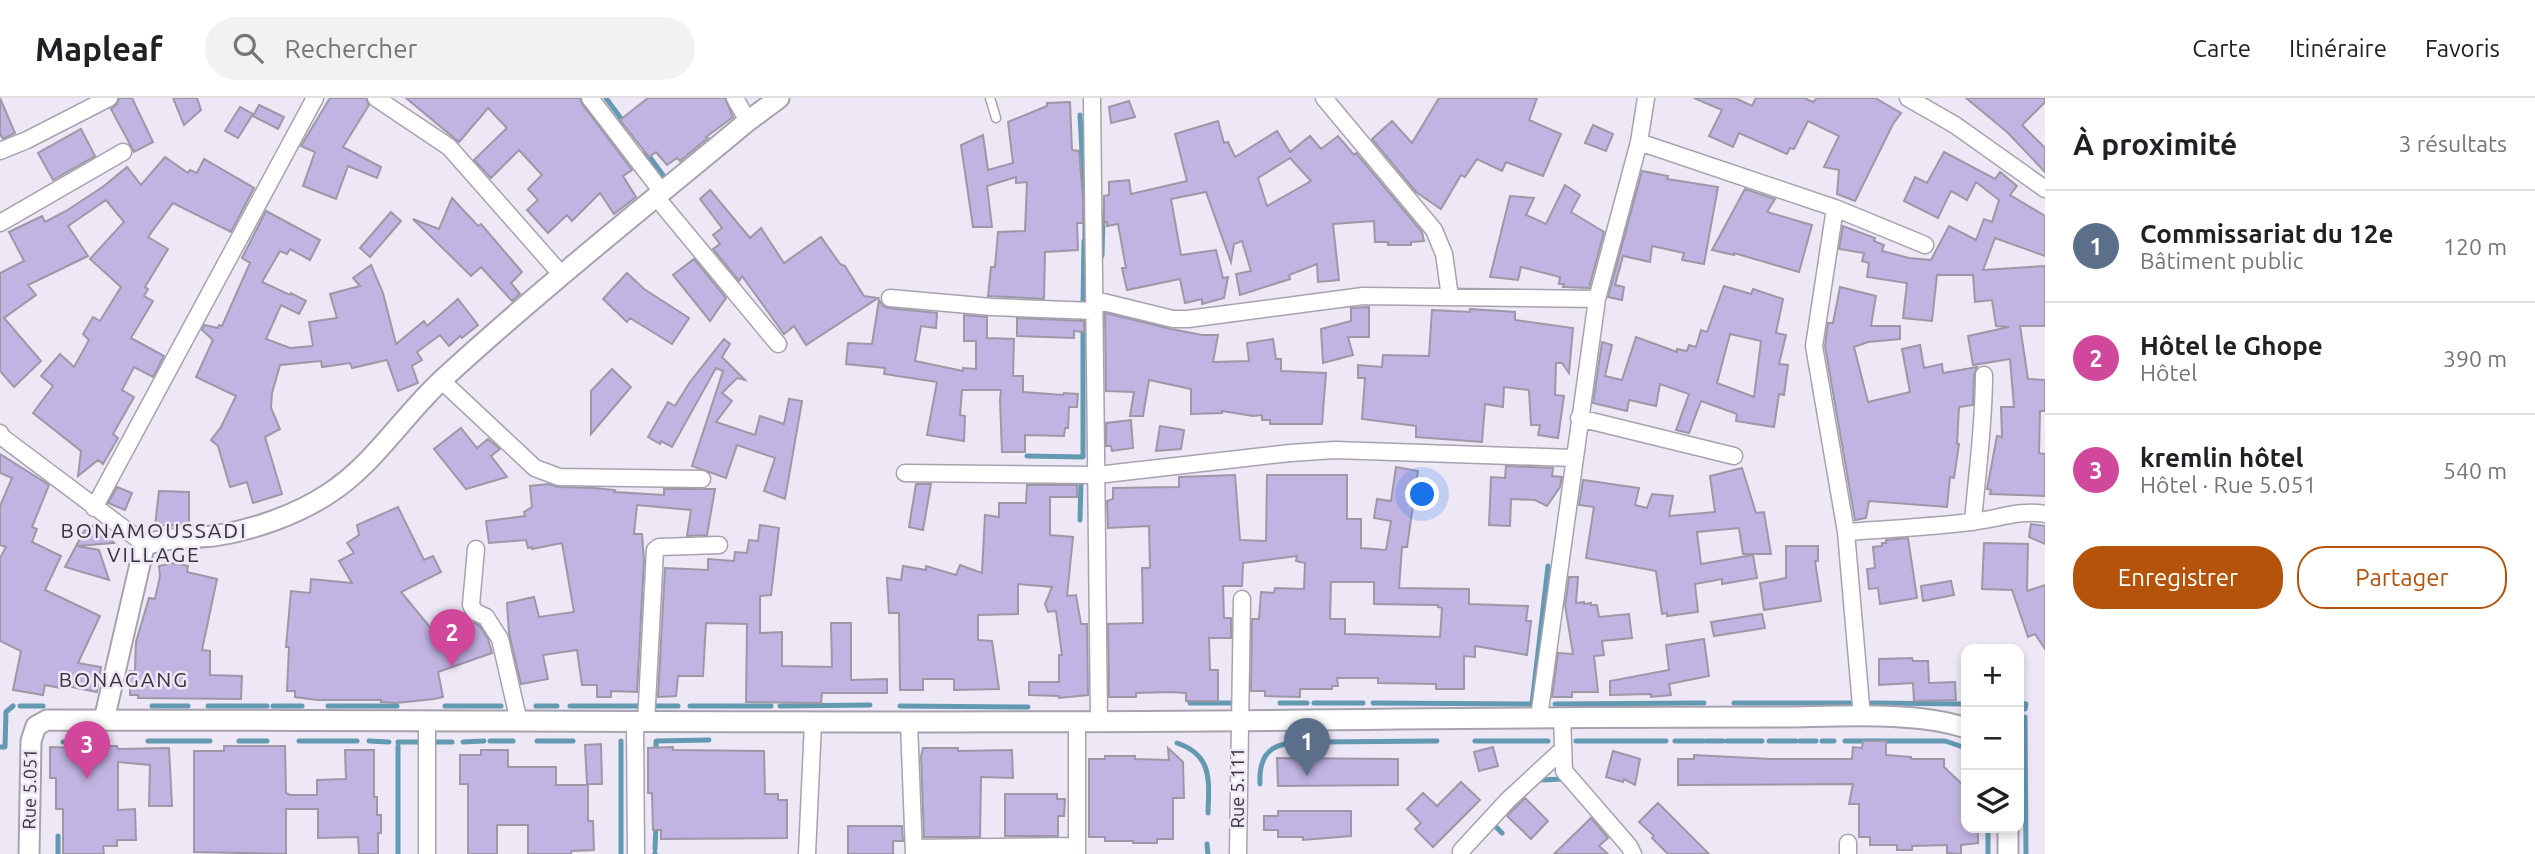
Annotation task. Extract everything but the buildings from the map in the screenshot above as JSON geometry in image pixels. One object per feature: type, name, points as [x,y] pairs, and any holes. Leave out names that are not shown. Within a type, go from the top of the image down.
[{"type":"street","points":[[0,151],[109,98]]},
{"type":"street","points":[[94,508],[315,98]]},
{"type":"street","points":[[376,98],[456,154],[561,274]]},
{"type":"street","points":[[590,98],[659,195],[778,344]]},
{"type":"street","points":[[735,98],[748,121]]},
{"type":"street","points":[[1,435],[146,545],[219,535],[267,522],[304,508],[330,494],[351,477],[442,380],[561,274],[779,98]]},
{"type":"street","points":[[1092,98],[1099,723]]},
{"type":"street","points":[[1324,98],[1434,229],[1444,254],[1450,297]]},
{"type":"street","points":[[1539,717],[1597,299],[1639,142],[1646,98]]},
{"type":"street","points":[[1908,98],[1955,125],[2045,189]]},
{"type":"street","points":[[1639,142],[1835,208],[1925,246]]},
{"type":"street","points":[[0,223],[123,152]]},
{"type":"street","points":[[1835,208],[1814,346],[1846,532],[1862,717]]},
{"type":"street","points":[[890,298],[992,307],[1095,306],[1188,320],[1343,297],[1597,299]]},
{"type":"street","points":[[1973,522],[1982,439],[1984,375]]},
{"type":"street","points":[[442,380],[535,468],[547,474],[559,477],[702,479]]},
{"type":"street","points":[[1579,418],[1734,456]]},
{"type":"street","points":[[905,473],[1097,475],[1335,450],[1573,458]]},
{"type":"street","points":[[1846,532],[1973,522],[2036,512],[2045,514]]},
{"type":"street","points":[[146,545],[104,720],[1099,723],[1539,717],[1862,717],[1935,720],[1961,727]]},
{"type":"street","points":[[636,854],[641,723],[653,555],[659,547],[719,545]]},
{"type":"street","points":[[476,549],[471,605],[475,612],[486,617],[500,639],[519,722]]},
{"type":"street","name":"Rue 5.111","points":[[1238,854],[1242,599]]},
{"type":"street","points":[[1562,717],[1564,771],[1633,854]]},
{"type":"street","name":"Rue 5.051","points":[[29,854],[31,741],[36,726],[47,720],[104,720]]},
{"type":"street","points":[[427,722],[427,854]]},
{"type":"street","points":[[807,854],[813,723]]},
{"type":"street","points":[[909,723],[914,851],[1077,850],[1077,723]]},
{"type":"street","points":[[1461,851],[1508,800],[1562,750]]},
{"type":"street","points":[[2008,833],[2008,854]]},
{"type":"lane","points":[[990,98],[996,118]]},
{"type":"waterway","points":[[606,98],[625,124]]},
{"type":"waterway","points":[[1080,115],[1085,208]]},
{"type":"waterway","points":[[646,152],[663,175]]},
{"type":"waterway","points":[[1085,213],[1085,238]]},
{"type":"waterway","points":[[1102,256],[1103,215]]},
{"type":"waterway","points":[[1083,305],[1084,241]]},
{"type":"waterway","points":[[1027,456],[1083,457],[1083,314]]},
{"type":"waterway","points":[[1080,520],[1081,481]]},
{"type":"waterway","points":[[1373,703],[1532,704],[1548,566]]},
{"type":"waterway","points":[[1190,703],[1239,703]]},
{"type":"waterway","points":[[1280,703],[1307,703]]},
{"type":"waterway","points":[[1314,703],[1363,703]]},
{"type":"waterway","points":[[1555,704],[1704,703]]},
{"type":"waterway","points":[[1734,703],[1856,703]]},
{"type":"waterway","points":[[1872,703],[1961,704]]},
{"type":"waterway","points":[[2024,704],[2025,709]]},
{"type":"waterway","points":[[780,706],[870,705]]},
{"type":"waterway","points":[[0,747],[5,747],[6,712],[13,706]]},
{"type":"waterway","points":[[20,706],[43,706]]},
{"type":"waterway","points":[[152,706],[188,706]]},
{"type":"waterway","points":[[208,706],[267,706]]},
{"type":"waterway","points":[[273,706],[302,706]]},
{"type":"waterway","points":[[328,706],[397,706]]},
{"type":"waterway","points":[[445,706],[501,706]]},
{"type":"waterway","points":[[536,706],[557,706]]},
{"type":"waterway","points":[[570,706],[640,706]]},
{"type":"waterway","points":[[650,706],[678,706]]},
{"type":"waterway","points":[[690,706],[771,706]]},
{"type":"waterway","points":[[900,706],[1028,707]]},
{"type":"waterway","points":[[2025,717],[2026,854]]},
{"type":"waterway","points":[[656,754],[656,741],[709,740]]},
{"type":"waterway","points":[[63,742],[103,741]]},
{"type":"waterway","points":[[148,741],[210,741]]},
{"type":"waterway","points":[[239,741],[267,741]]},
{"type":"waterway","points":[[299,741],[357,741]]},
{"type":"waterway","points":[[369,741],[389,742]]},
{"type":"waterway","points":[[463,742],[484,741]]},
{"type":"waterway","points":[[490,741],[513,741]]},
{"type":"waterway","points":[[537,741],[573,741]]},
{"type":"waterway","points":[[621,741],[621,854]]},
{"type":"waterway","points":[[1318,742],[1437,741]]},
{"type":"waterway","points":[[1475,741],[1548,741]]},
{"type":"waterway","points":[[1576,741],[1666,741]]},
{"type":"waterway","points":[[1675,741],[1704,741]]},
{"type":"waterway","points":[[1707,741],[1723,741]]},
{"type":"waterway","points":[[1727,741],[1762,741]]},
{"type":"waterway","points":[[1769,741],[1796,741]]},
{"type":"waterway","points":[[1800,741],[1816,741]]},
{"type":"waterway","points":[[1822,741],[1834,741]]},
{"type":"waterway","points":[[1845,741],[1945,741],[1961,746]]},
{"type":"waterway","points":[[398,742],[452,742]]},
{"type":"waterway","points":[[1260,784],[1263,761],[1274,748],[1291,743],[1314,742]]},
{"type":"waterway","points":[[1177,743],[1189,748],[1203,762],[1209,790],[1208,813]]},
{"type":"waterway","points":[[398,746],[398,854]]},
{"type":"waterway","points":[[1540,780],[1565,779]]},
{"type":"waterway","points":[[1492,823],[1502,833]]},
{"type":"waterway","points":[[655,849],[656,824]]},
{"type":"waterway","points":[[1988,833],[1988,854]]},
{"type":"waterway","points":[[58,836],[58,854]]},
{"type":"waterway","points":[[1207,844],[1208,854]]},
{"type":"place","name":"Hôtel le Ghope","points":[[452,667]]},
{"type":"place","name":"Commissariat du 12e","points":[[1307,776]]},
{"type":"place","name":"kremlin hôtel","points":[[87,779]]},
{"type":"district","name":"BONAMOUSSADI VILLAGE","points":[[154,543]]},
{"type":"district","name":"BONAGANG","points":[[124,680]]}]
